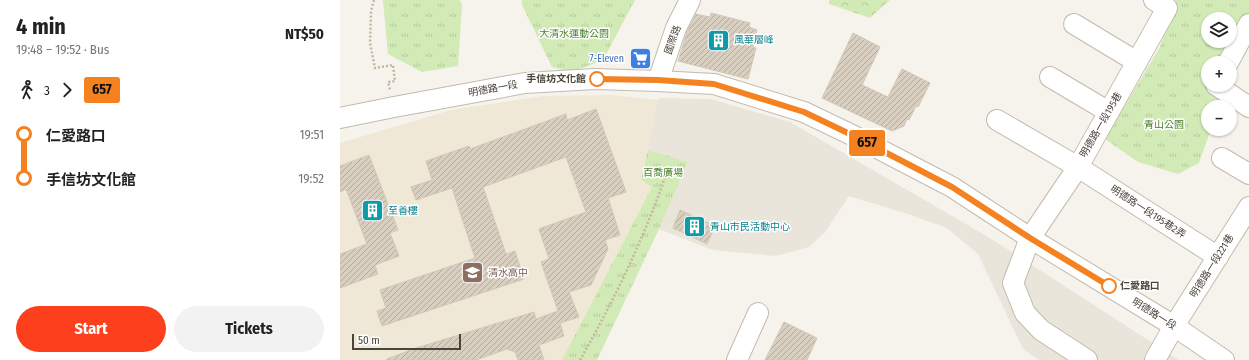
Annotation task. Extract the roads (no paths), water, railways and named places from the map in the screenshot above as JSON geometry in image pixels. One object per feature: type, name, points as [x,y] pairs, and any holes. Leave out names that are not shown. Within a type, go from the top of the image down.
[{"type":"street","name":"國際路","points":[[658,80],[676,28],[690,0]]},
{"type":"street","name":"明德路一段195巷","points":[[1087,360],[1041,330],[1025,313],[1013,283],[1030,238],[1078,167],[1137,62],[1160,4]]},
{"type":"street","points":[[1074,24],[1137,62]]},
{"type":"street","points":[[1232,56],[1249,24]]},
{"type":"street","points":[[1050,77],[1109,112]]},
{"type":"street","name":"明德路一段","points":[[340,118],[525,83],[595,79],[658,80],[714,84],[804,112],[952,187],[1030,238],[1174,326],[1224,360]]},
{"type":"street","points":[[1227,92],[1249,106]]},
{"type":"street","name":"明德路一段195巷2弄","points":[[997,120],[1078,167],[1218,257]]},
{"type":"street","points":[[1222,158],[1249,174]]},
{"type":"street","name":"明德路一段221巷","points":[[1155,360],[1174,326],[1249,207]]},
{"type":"street","points":[[738,360],[758,313]]},
{"type":"place","name":"風華層峰","points":[[719,40]]},
{"type":"place","name":"7-Eleven","points":[[640,59]]},
{"type":"place","name":"手信坊文化館","points":[[597,79]]},
{"type":"place","name":"至善樓","points":[[372,211]]},
{"type":"place","name":"青山市民活動中心","points":[[694,227]]},
{"type":"place","name":"清水高中","points":[[473,273]]},
{"type":"place","name":"仁愛路口","points":[[1109,286]]},
{"type":"park label","name":"大清水運動公園","points":[[574,34]]},
{"type":"park label","name":"青山公園","points":[[1164,125]]},
{"type":"park label","name":"百喬廣場","points":[[663,173]]}]
